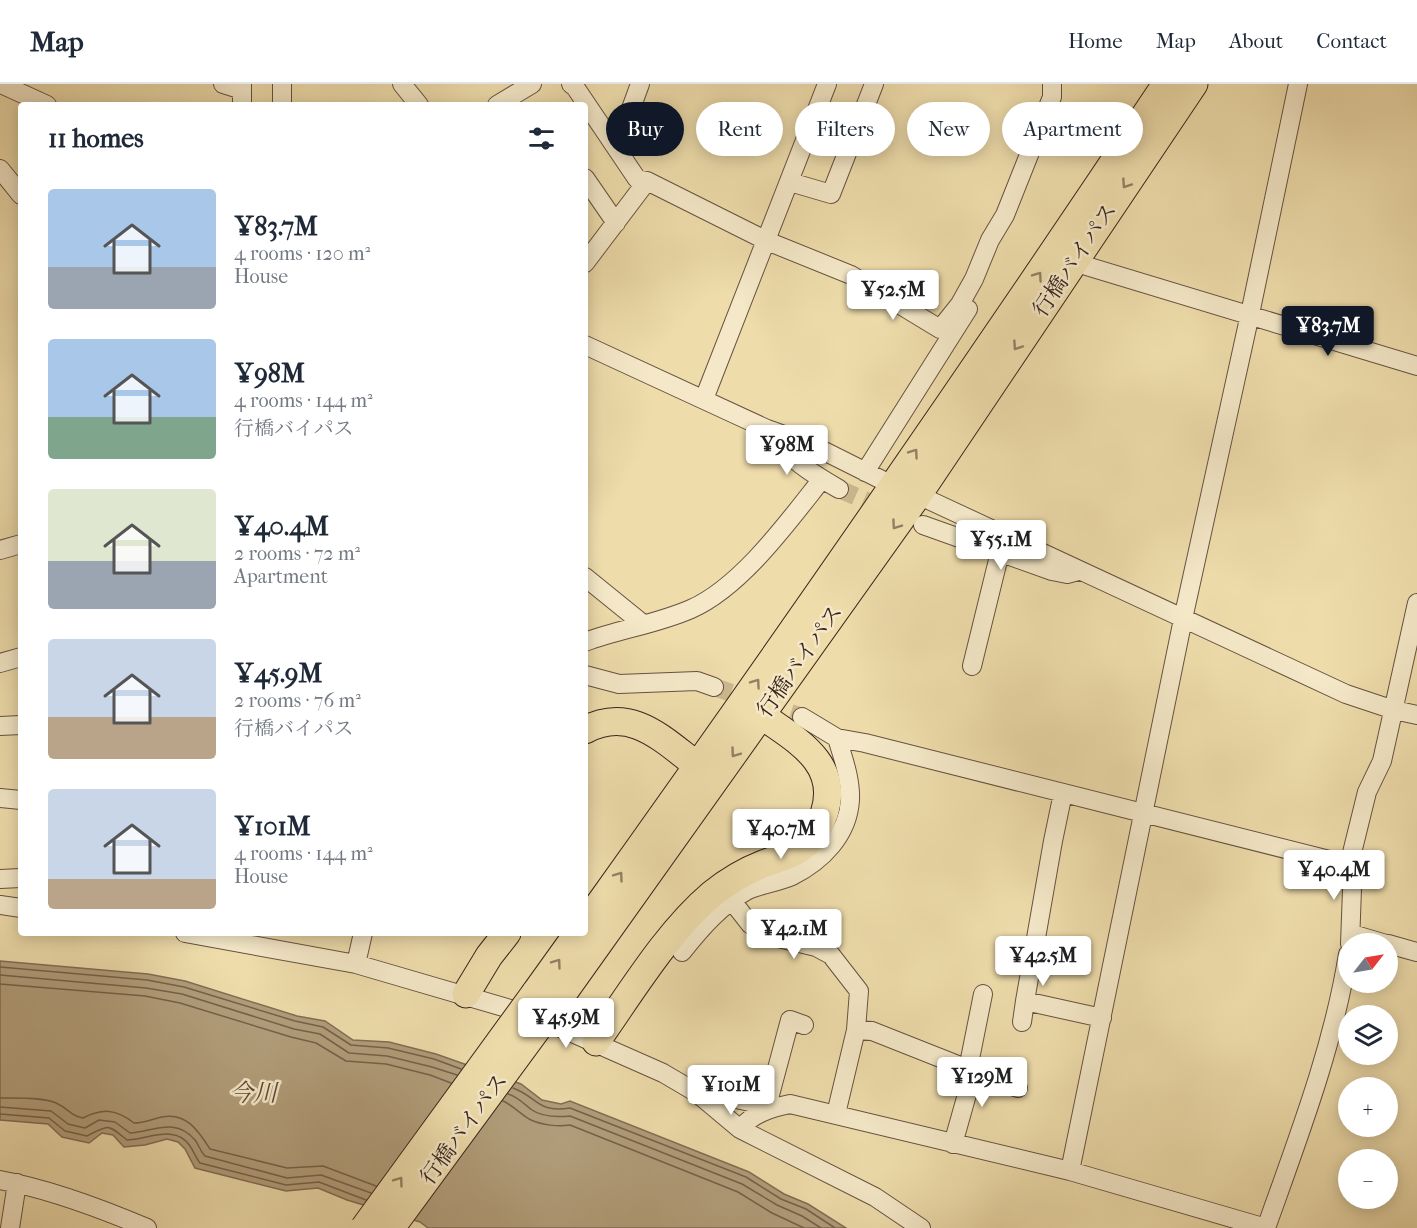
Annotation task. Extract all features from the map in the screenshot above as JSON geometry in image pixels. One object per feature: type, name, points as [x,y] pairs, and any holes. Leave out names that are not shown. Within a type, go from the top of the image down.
[{"type":"highway","name":"行橋バイパス","points":[[588,920],[698,766],[1044,267],[1166,84]]},
{"type":"highway","name":"行橋バイパス","points":[[364,1228],[546,998],[761,715],[918,495],[1194,84]]},
{"type":"highway","points":[[596,1042],[686,919],[712,894],[730,881],[762,864],[801,848],[813,837],[826,807],[828,790],[824,774],[817,759],[806,747],[761,715]]},
{"type":"highway","points":[[588,728],[608,721],[633,723],[647,729],[698,766]]},
{"type":"highway","points":[[466,994],[489,956],[505,936]]},
{"type":"highway","name":"行橋バイパス","points":[[391,1228],[546,998],[577,936]]},
{"type":"street","points":[[223,84],[242,93]]},
{"type":"street","points":[[282,84],[282,102]]},
{"type":"street","points":[[402,84],[417,102]]},
{"type":"street","points":[[505,96],[532,84]]},
{"type":"street","points":[[570,84],[575,87],[585,102]]},
{"type":"street","points":[[634,102],[640,84]]},
{"type":"street","points":[[704,399],[827,84]]},
{"type":"street","points":[[790,182],[831,194],[874,84]]},
{"type":"street","points":[[621,156],[637,179],[647,181],[767,241],[851,275],[940,329],[960,304],[974,279],[990,240],[1005,215],[1052,97],[1052,84]]},
{"type":"street","points":[[1070,1171],[1298,84]]},
{"type":"street","points":[[14,87],[42,102]]},
{"type":"street","points":[[588,106],[606,133]]},
{"type":"street","points":[[0,169],[18,191]]},
{"type":"street","points":[[588,259],[647,181]]},
{"type":"street","points":[[588,182],[616,223]]},
{"type":"street","points":[[1073,262],[1417,366]]},
{"type":"street","points":[[865,472],[969,309],[960,304]]},
{"type":"street","points":[[588,346],[773,431],[812,445],[892,485],[1081,570],[1346,694],[1417,715]]},
{"type":"street","points":[[773,431],[776,442],[813,474],[839,489]]},
{"type":"street","points":[[588,641],[692,608],[718,592],[765,550],[822,479]]},
{"type":"street","points":[[923,525],[1052,571],[1067,574],[1081,570]]},
{"type":"street","points":[[0,550],[18,545]]},
{"type":"street","points":[[972,666],[1000,552]]},
{"type":"street","points":[[588,579],[643,624]]},
{"type":"street","points":[[1351,933],[1352,889],[1349,866],[1367,792],[1382,761],[1417,603]]},
{"type":"street","points":[[0,663],[18,658]]},
{"type":"street","points":[[588,676],[620,684],[697,681],[714,687]]},
{"type":"street","points":[[802,717],[837,738],[1145,813],[1349,866]]},
{"type":"street","points":[[0,726],[18,725]]},
{"type":"street","points":[[682,952],[706,923],[732,901],[749,890],[790,876],[812,864],[830,849],[844,827],[850,801],[847,771],[837,738]]},
{"type":"street","points":[[1022,1022],[1063,793]]},
{"type":"street","points":[[0,798],[18,800]]},
{"type":"street","points":[[0,879],[18,878]]},
{"type":"street","points":[[732,901],[750,924],[766,935],[816,947],[831,956],[859,992],[856,1030],[836,1114]]},
{"type":"street","points":[[0,905],[18,908]]},
{"type":"street","points":[[202,936],[356,964],[466,994],[534,1016],[663,1073],[697,1093],[740,1129],[875,1197],[921,1228]]},
{"type":"street","points":[[356,964],[362,936]]},
{"type":"street","points":[[1398,947],[1417,952]]},
{"type":"street","points":[[740,1129],[747,1120],[770,1107],[790,1104],[1070,1171],[1266,1228],[1319,1077],[1341,993]]},
{"type":"street","points":[[953,1144],[970,1071],[983,994]]},
{"type":"street","points":[[1025,1001],[1102,1018]]},
{"type":"street","points":[[770,1107],[790,1020],[804,1026]]},
{"type":"street","points":[[856,1030],[872,1031],[1018,1088]]},
{"type":"street","points":[[697,1093],[728,1097],[770,1107]]},
{"type":"street","points":[[10,1228],[8,1181],[94,1207],[147,1228]]},
{"type":"water","name":"今川","points":[[0,961],[148,974],[185,981],[297,1016],[325,1021],[353,1040],[389,1042],[436,1054],[521,1084],[542,1100],[561,1104],[570,1101],[749,1172],[846,1228],[428,1228],[420,1222],[347,1200],[318,1188],[286,1191],[195,1168],[185,1149],[178,1142],[167,1139],[145,1145],[124,1147],[113,1135],[102,1133],[89,1143],[62,1137],[48,1124],[0,1120]]},
{"type":"tunnel","points":[[839,489],[887,510]]},
{"type":"tunnel","points":[[714,687],[802,717]]}]
